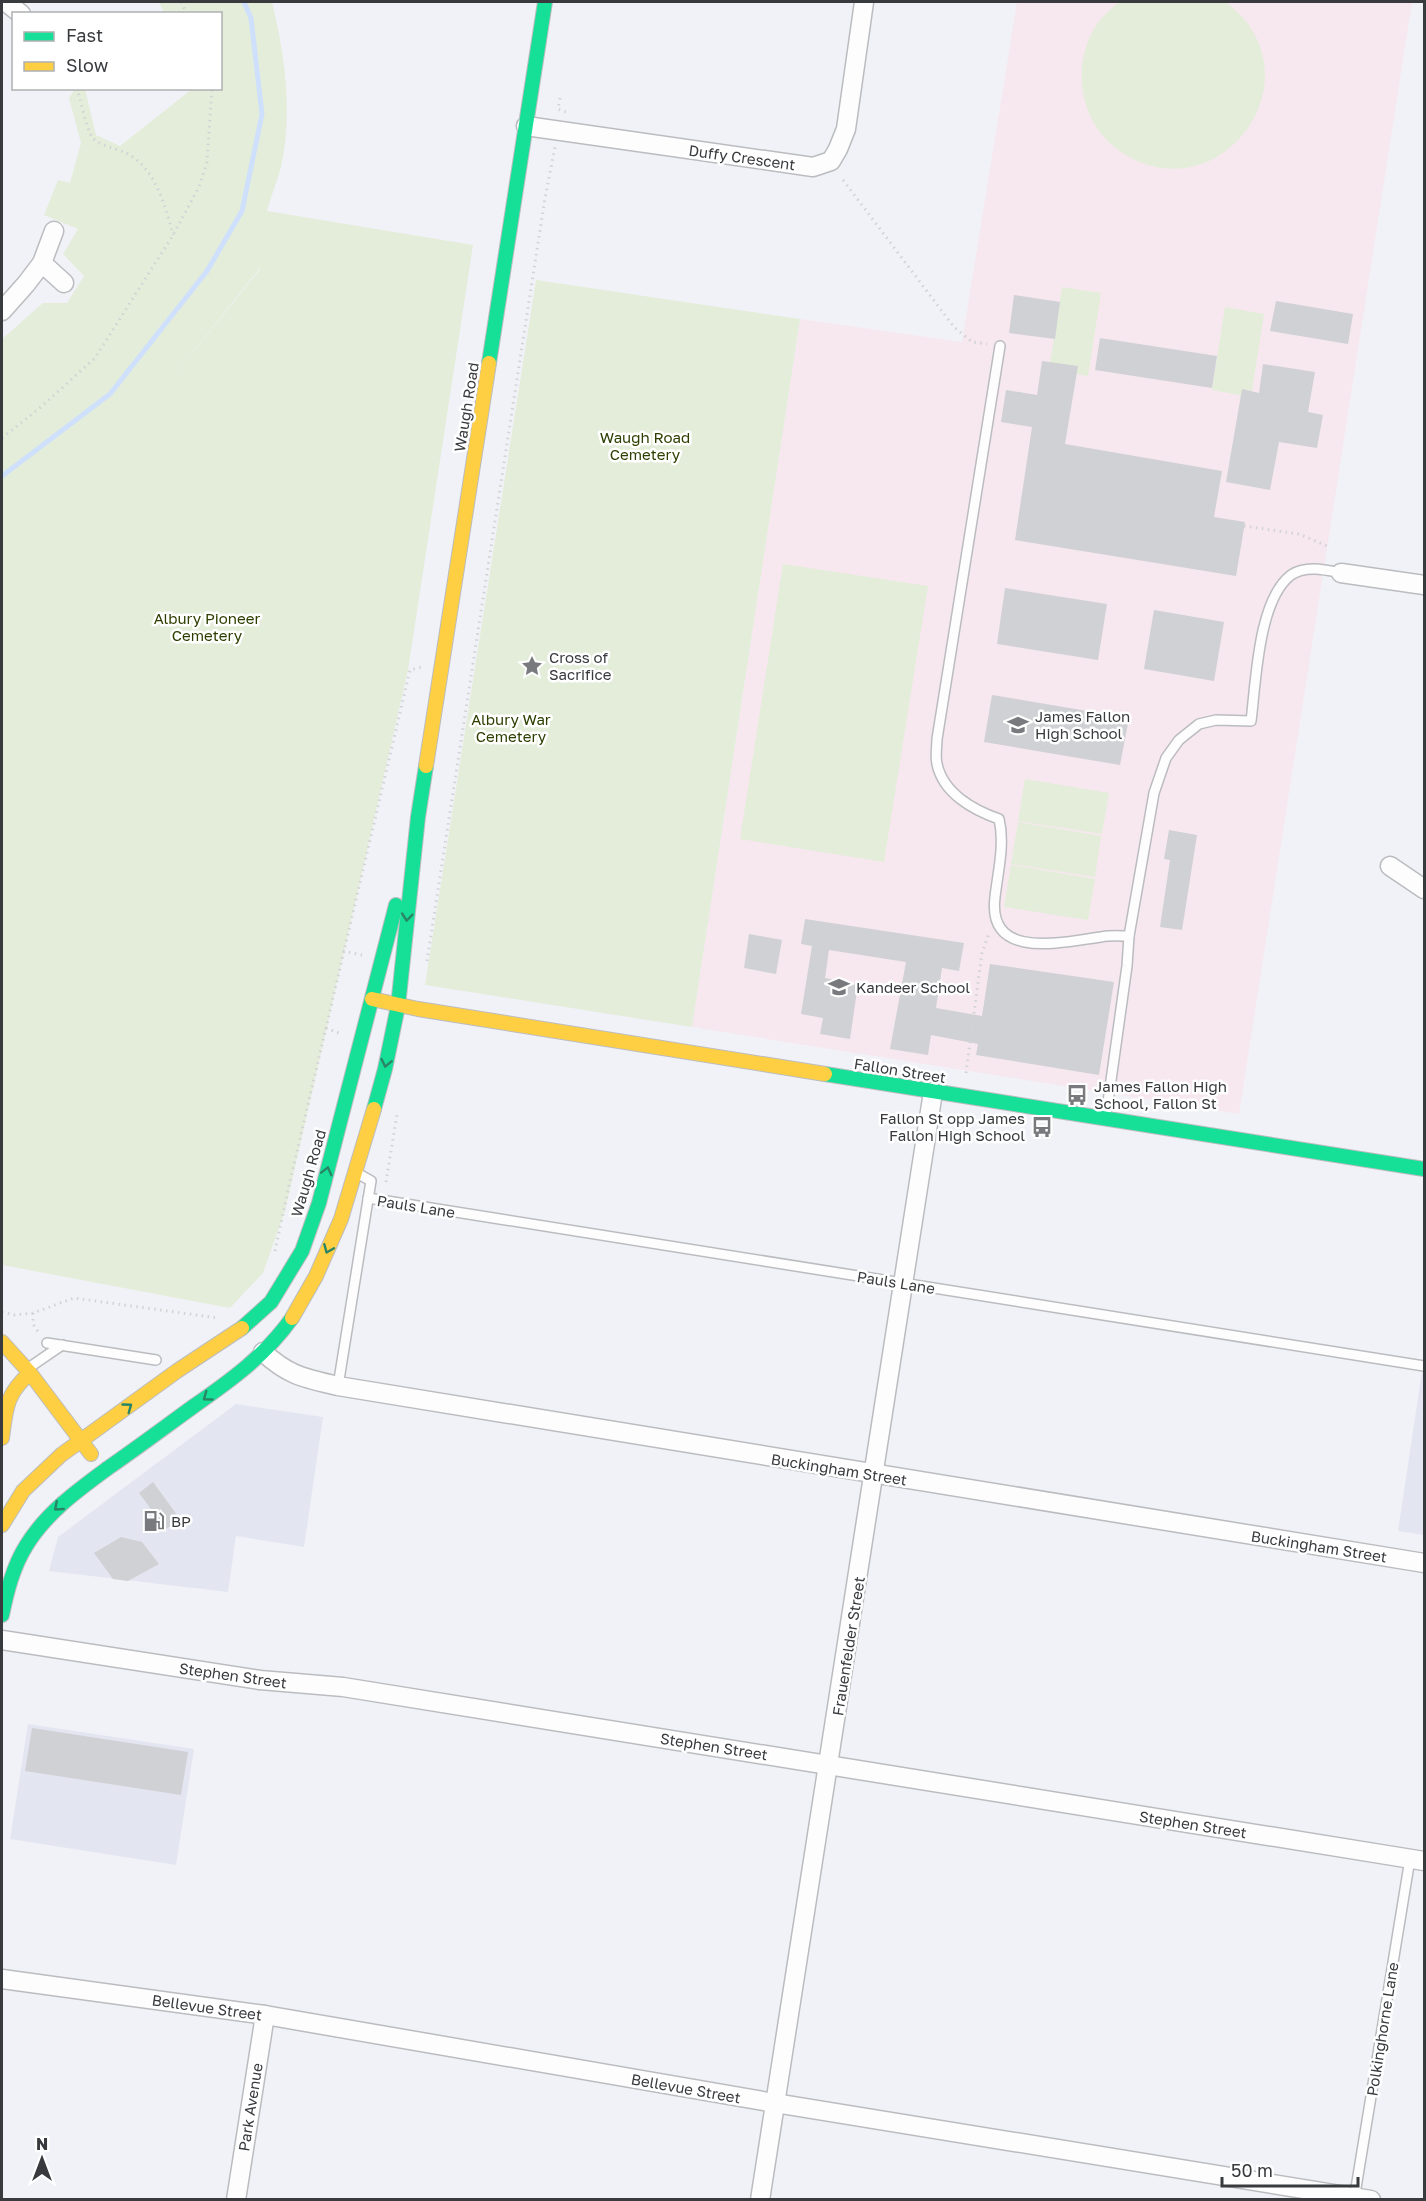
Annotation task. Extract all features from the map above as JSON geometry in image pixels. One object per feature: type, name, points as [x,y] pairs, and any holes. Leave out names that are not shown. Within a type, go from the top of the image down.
[{"type":"main road","name":"Waugh Road","points":[[2,1615],[12,1570],[33,1533],[50,1514],[104,1471],[239,1374],[279,1336],[292,1319],[316,1276],[340,1219],[386,1069],[398,1005],[418,818],[545,2]]},
{"type":"main road","name":"Waugh Road","points":[[2,1525],[23,1491],[48,1466],[177,1371],[236,1333],[270,1302],[302,1251],[319,1203],[418,818]]},
{"type":"main road","name":"Fallon Street","points":[[372,999],[933,1092],[1425,1169]]},
{"type":"main road","points":[[2,1342],[28,1371],[104,1471]]},
{"type":"main road","points":[[2,1438],[9,1394],[28,1371]]},
{"type":"street","points":[[6,2],[18,12]]},
{"type":"street","name":"Duffy Crescent","points":[[526,126],[813,167],[831,161],[846,129],[864,2]]},
{"type":"street","points":[[2,310],[42,263],[54,231]]},
{"type":"street","points":[[42,263],[64,283]]},
{"type":"street","points":[[1341,573],[1425,585]]},
{"type":"street","points":[[1389,866],[1425,889]]},
{"type":"street","name":"Frauenfelder Street","points":[[760,2199],[830,1765],[933,1092]]},
{"type":"street","name":"Buckingham Street","points":[[263,1352],[281,1368],[300,1378],[338,1386],[1425,1563]]},
{"type":"street","name":"Stephen Street","points":[[2,1640],[260,1680],[343,1687],[1418,1860]]},
{"type":"street","name":"Bellevue Street","points":[[2,1979],[265,2015],[775,2103],[1360,2199]]},
{"type":"street","name":"Park Avenue","points":[[236,2199],[265,2015]]},
{"type":"lane","points":[[1000,346],[937,739],[937,763],[945,783],[967,803],[982,813],[999,819],[1003,835],[994,904],[995,917],[1002,930],[1017,940],[1032,945],[1104,936],[1129,936]]},
{"type":"lane","points":[[1106,1118],[1129,936],[1154,793],[1166,758],[1179,740],[1199,724],[1216,720],[1251,721],[1263,627],[1274,594],[1292,574],[1315,568],[1341,573]]},
{"type":"lane","points":[[338,1386],[371,1181],[355,1172]]},
{"type":"lane","name":"Pauls Lane","points":[[368,1198],[1425,1366]]},
{"type":"lane","points":[[47,1343],[156,1360]]},
{"type":"lane","points":[[28,1371],[62,1345]]},
{"type":"lane","name":"Polkinghorne Lane","points":[[1360,2199],[1418,1860]]},
{"type":"path","points":[[78,90],[92,137],[98,142],[131,156],[149,175],[162,194],[173,235]]},
{"type":"path","points":[[2,438],[42,406],[95,358],[173,235],[200,188],[207,162],[212,90]]},
{"type":"path","points":[[560,98],[558,109],[566,112],[566,119]]},
{"type":"path","points":[[425,968],[546,188],[553,148],[562,143]]},
{"type":"path","points":[[843,180],[954,327],[972,342],[1000,346]]},
{"type":"path","points":[[1244,526],[1299,534],[1327,546]]},
{"type":"path","points":[[275,1253],[410,670]]},
{"type":"path","points":[[966,1073],[982,953],[995,917]]},
{"type":"path","points":[[2,1312],[15,1315],[33,1313],[74,1298],[224,1318]]},
{"type":"path","points":[[33,1313],[33,1324],[47,1343]]},
{"type":"shaded area","name":"James Fallon High School","points":[[1017,2],[1412,2],[1239,1114],[692,1027],[800,319],[962,342]]},
{"type":"shaded area","points":[[1424,1358],[1424,1535],[1398,1531]]},
{"type":"shaded area","points":[[236,1404],[323,1417],[304,1547],[236,1536],[228,1592],[49,1571],[58,1537]]},
{"type":"shaded area","points":[[28,1724],[194,1749],[176,1865],[10,1839]]},
{"type":"green space","name":"Albury Pioneer Cemetery","points":[[159,2],[272,2],[284,63],[287,104],[285,146],[267,211],[473,245],[408,670],[285,1211],[263,1273],[230,1308],[2,1265],[2,339],[43,303],[67,303],[84,276],[63,254],[78,229],[44,215],[58,180],[70,183],[81,143],[69,98],[74,90],[85,90],[96,135],[120,146],[191,90],[222,90],[222,12],[164,12]],"holes":[[[260,268],[261,268],[165,387]]]},
{"type":"green space","points":[[1120,2],[1226,2],[1254,33],[1265,67],[1261,100],[1246,130],[1222,154],[1191,167],[1155,167],[1118,150],[1098,129],[1083,94],[1083,60],[1095,27],[1110,9]]},
{"type":"green space","name":"Waugh Road Cemetery","points":[[536,280],[800,319],[692,1027],[425,985]]},
{"type":"green space","points":[[1062,287],[1101,293],[1088,376],[1049,370]]},
{"type":"green space","points":[[1225,307],[1264,314],[1251,397],[1212,390]]},
{"type":"green space","points":[[783,564],[928,586],[884,862],[740,839]]},
{"type":"green space","points":[[1025,779],[1109,793],[1102,834],[1018,821]]},
{"type":"green space","points":[[1018,822],[1101,836],[1095,877],[1011,864]]},
{"type":"green space","points":[[1011,865],[1095,879],[1088,920],[1004,907]]},
{"type":"building","points":[[1014,295],[1060,302],[1055,339],[1009,333]]},
{"type":"building","points":[[1276,301],[1353,314],[1348,344],[1270,331]]},
{"type":"building","points":[[1100,338],[1217,356],[1212,388],[1095,370]]},
{"type":"building","points":[[1042,361],[1078,366],[1065,444],[1222,471],[1214,517],[1245,522],[1236,576],[1015,540],[1032,427],[1001,422],[1006,390],[1037,395]]},
{"type":"building","points":[[1263,364],[1315,372],[1308,412],[1323,415],[1317,448],[1279,442],[1270,490],[1226,482],[1242,389],[1259,393]]},
{"type":"building","points":[[1005,588],[1107,604],[1098,660],[997,644]]},
{"type":"building","points":[[1154,610],[1224,622],[1214,681],[1144,669]]},
{"type":"building","points":[[992,695],[1129,718],[1120,765],[984,742]]},
{"type":"building","points":[[1169,830],[1197,835],[1182,930],[1160,927],[1170,860],[1164,859]]},
{"type":"building","points":[[805,919],[964,943],[959,971],[942,968],[936,1008],[982,1016],[990,964],[1114,982],[1099,1075],[976,1055],[978,1044],[931,1035],[928,1055],[890,1049],[906,962],[829,950],[825,978],[858,984],[850,1039],[820,1034],[823,1018],[801,1014],[812,946],[801,944]]},
{"type":"building","points":[[749,934],[782,940],[776,974],[744,968]]},
{"type":"building","points":[[153,1482],[180,1519],[166,1529],[139,1493]]},
{"type":"building","points":[[121,1537],[142,1542],[159,1564],[128,1581],[113,1579],[94,1553]]},
{"type":"building","points":[[32,1728],[188,1752],[181,1795],[25,1771]]},
{"type":"waterway","points":[[2,476],[110,394],[207,271],[242,211],[262,114],[251,18],[244,2]]},
{"type":"traffic: fast","points":[[489,363],[545,2]]},
{"type":"traffic: fast","points":[[374,1109],[398,1006],[418,817],[426,766]]},
{"type":"traffic: fast","points":[[242,1328],[271,1302],[302,1251],[319,1203],[396,905]]},
{"type":"traffic: fast","points":[[825,1074],[1424,1169]]},
{"type":"traffic: fast","points":[[2,1615],[17,1562],[43,1523],[97,1476],[234,1377],[271,1344],[292,1318]]},
{"type":"traffic: slow","points":[[426,766],[489,363]]},
{"type":"traffic: slow","points":[[372,999],[418,1009],[825,1074]]},
{"type":"traffic: slow","points":[[292,1318],[316,1276],[341,1219],[374,1109]]},
{"type":"traffic: slow","points":[[2,1525],[23,1491],[61,1455],[177,1371],[242,1328]]},
{"type":"traffic: slow","points":[[2,1342],[30,1373],[91,1454]]},
{"type":"traffic: slow","points":[[2,1438],[8,1402],[16,1388],[30,1373]]},
{"type":"place","name":"Cross of Sacrifice","points":[[532,666]]},
{"type":"place","name":"James Fallon High School","points":[[1018,725]]},
{"type":"place","name":"Kandeer School","points":[[839,987]]},
{"type":"place","name":"James Fallon High School, Fallon St","points":[[1077,1095]]},
{"type":"place","name":"Fallon St opp James Fallon High School","points":[[1042,1127]]},
{"type":"place","name":"BP","points":[[154,1521]]},
{"type":"park label","name":"Albury War Cemetery","points":[[511,728]]}]
